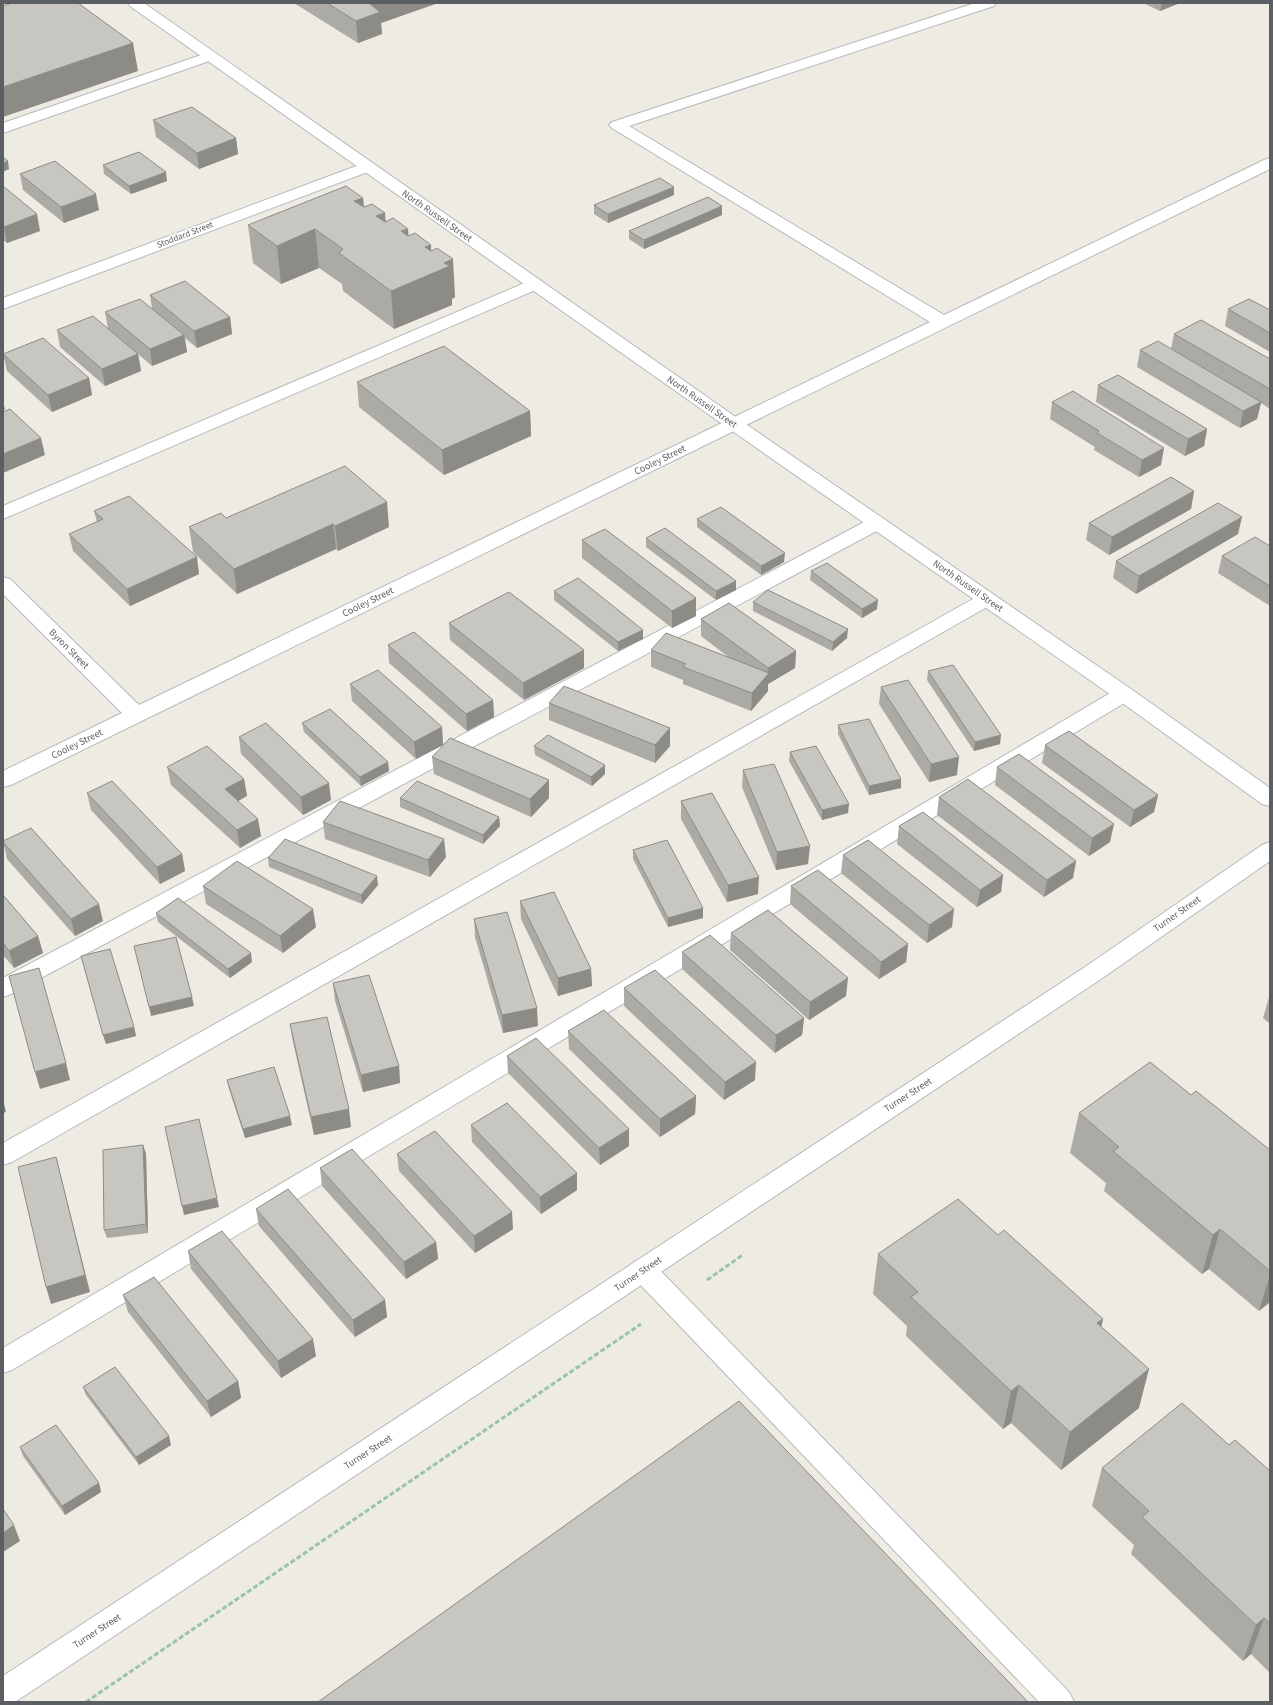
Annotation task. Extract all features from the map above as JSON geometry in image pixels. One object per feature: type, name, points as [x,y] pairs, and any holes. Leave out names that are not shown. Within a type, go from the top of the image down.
[{"type":"street","name":"North Russell Street","points":[[135,3],[734,424],[1124,694],[1270,799]]},
{"type":"street","points":[[944,322],[617,125],[989,3]]},
{"type":"street","points":[[3,128],[210,56]]},
{"type":"street","name":"Cooley Street","points":[[3,780],[1270,163]]},
{"type":"street","name":"Stoddard Street","points":[[3,304],[367,167]]},
{"type":"street","points":[[3,513],[534,284]]},
{"type":"street","points":[[3,988],[876,523]]},
{"type":"street","name":"Byron Street","points":[[3,583],[136,715]]},
{"type":"street","points":[[3,1155],[986,599]]},
{"type":"street","points":[[3,1362],[1124,694]]},
{"type":"street","name":"Turner Street","points":[[3,1694],[1093,972],[1270,850]]},
{"type":"street","points":[[643,1270],[1059,1702]]},
{"type":"path","points":[[86,1702],[744,1254]]},
{"type":"building","points":[[12,3],[78,3],[133,43],[3,87],[3,6]]},
{"type":"building","points":[[327,3],[372,3],[370,4],[380,12],[356,21]]},
{"type":"building","points":[[192,107],[236,138],[197,153],[153,120]]},
{"type":"building","points":[[139,152],[166,172],[129,186],[103,165]]},
{"type":"building","points":[[3,157],[8,161],[3,163]]},
{"type":"building","points":[[55,161],[96,194],[61,207],[20,174]]},
{"type":"building","points":[[660,178],[674,187],[608,214],[594,205]]},
{"type":"building","points":[[3,186],[37,214],[4,227]]},
{"type":"building","points":[[346,186],[363,198],[354,201],[364,207],[372,204],[385,213],[376,216],[385,222],[393,218],[408,229],[401,231],[408,236],[415,233],[431,245],[425,247],[431,251],[437,248],[453,259],[444,263],[450,266],[391,291],[339,253],[343,249],[315,229],[277,246],[248,225]]},
{"type":"building","points":[[708,197],[722,206],[644,240],[629,231]]},
{"type":"building","points":[[185,281],[230,317],[194,331],[150,295]]},
{"type":"building","points":[[140,299],[184,335],[150,349],[105,312]]},
{"type":"building","points":[[1249,299],[1270,310],[1270,333],[1228,309]]},
{"type":"building","points":[[93,316],[138,354],[102,369],[57,330]]},
{"type":"building","points":[[1201,320],[1270,359],[1270,389],[1174,334]]},
{"type":"building","points":[[43,338],[89,378],[48,395],[3,354]]},
{"type":"building","points":[[1158,341],[1261,402],[1243,411],[1140,350]]},
{"type":"building","points":[[444,346],[530,411],[442,450],[357,382]]},
{"type":"building","points":[[1118,375],[1207,429],[1188,439],[1098,385]]},
{"type":"building","points":[[1073,391],[1164,448],[1142,460],[1097,433],[1099,431],[1052,402]]},
{"type":"building","points":[[10,409],[41,438],[3,454],[3,412]]},
{"type":"building","points":[[345,466],[387,502],[335,526],[333,524],[234,569],[189,527],[221,513],[226,518]]},
{"type":"building","points":[[1171,477],[1194,491],[1112,537],[1089,523]]},
{"type":"building","points":[[129,496],[197,557],[127,589],[69,534],[103,519],[94,511]]},
{"type":"building","points":[[1218,503],[1242,517],[1139,576],[1116,561]]},
{"type":"building","points":[[721,507],[785,553],[761,566],[697,519]]},
{"type":"building","points":[[665,528],[736,581],[716,591],[646,538]]},
{"type":"building","points":[[605,529],[696,598],[672,611],[582,540]]},
{"type":"building","points":[[1255,537],[1270,546],[1270,586],[1222,556]]},
{"type":"building","points":[[827,563],[878,600],[862,609],[811,571]]},
{"type":"building","points":[[578,578],[643,630],[618,642],[554,591]]},
{"type":"building","points":[[768,590],[848,629],[833,642],[753,602]]},
{"type":"building","points":[[509,592],[584,650],[523,683],[449,623]]},
{"type":"building","points":[[729,603],[796,651],[768,668],[701,619]]},
{"type":"building","points":[[414,632],[493,700],[466,714],[388,645]]},
{"type":"building","points":[[666,633],[769,673],[752,693],[683,667],[686,664],[651,650]]},
{"type":"building","points":[[953,665],[1001,735],[975,742],[928,671]]},
{"type":"building","points":[[378,670],[442,727],[414,742],[350,684]]},
{"type":"building","points":[[908,680],[959,757],[931,764],[881,687]]},
{"type":"building","points":[[564,686],[670,728],[655,745],[549,703]]},
{"type":"building","points":[[330,709],[388,762],[360,777],[302,723]]},
{"type":"building","points":[[869,719],[901,779],[869,786],[838,725]]},
{"type":"building","points":[[266,723],[329,783],[301,797],[239,737]]},
{"type":"building","points":[[1069,731],[1158,795],[1134,810],[1045,745]]},
{"type":"building","points":[[548,735],[605,765],[591,777],[534,746]]},
{"type":"building","points":[[450,738],[549,780],[530,799],[432,757]]},
{"type":"building","points":[[207,746],[244,779],[225,789],[258,819],[237,830],[167,767]]},
{"type":"building","points":[[816,746],[849,804],[822,810],[790,752]]},
{"type":"building","points":[[1019,754],[1114,824],[1092,838],[997,767]]},
{"type":"building","points":[[774,764],[810,846],[777,852],[743,770]]},
{"type":"building","points":[[968,779],[1076,861],[1047,880],[939,797]]},
{"type":"building","points":[[112,781],[182,854],[157,867],[87,793]]},
{"type":"building","points":[[417,781],[499,817],[483,835],[400,798]]},
{"type":"building","points":[[712,793],[759,877],[728,885],[681,801]]},
{"type":"building","points":[[340,801],[444,839],[428,860],[323,822]]},
{"type":"building","points":[[923,812],[1003,875],[980,890],[899,826]]},
{"type":"building","points":[[31,828],[99,904],[71,919],[3,842]]},
{"type":"building","points":[[285,839],[377,876],[361,895],[268,858]]},
{"type":"building","points":[[667,840],[703,908],[668,918],[633,850]]},
{"type":"building","points":[[868,840],[954,909],[929,925],[843,855]]},
{"type":"building","points":[[237,861],[313,909],[280,936],[203,886]]},
{"type":"building","points":[[818,870],[908,944],[881,962],[791,886]]},
{"type":"building","points":[[554,892],[591,969],[558,978],[520,901]]},
{"type":"building","points":[[3,895],[38,936],[9,951],[3,943]]},
{"type":"building","points":[[178,898],[251,953],[228,969],[156,913]]},
{"type":"building","points":[[768,910],[848,978],[810,1002],[731,933]]},
{"type":"building","points":[[507,912],[537,1008],[502,1015],[474,919]]},
{"type":"building","points":[[710,935],[804,1018],[776,1035],[682,952]]},
{"type":"building","points":[[176,937],[192,997],[149,1007],[134,946]]},
{"type":"building","points":[[110,949],[134,1027],[103,1035],[81,956]]},
{"type":"building","points":[[39,968],[66,1063],[35,1072],[9,976]]},
{"type":"building","points":[[655,970],[756,1062],[725,1082],[624,988]]},
{"type":"building","points":[[369,975],[399,1066],[361,1075],[333,983]]},
{"type":"building","points":[[604,1010],[696,1096],[660,1119],[568,1031]]},
{"type":"building","points":[[327,1017],[349,1109],[311,1117],[290,1024]]},
{"type":"building","points":[[536,1038],[629,1129],[599,1148],[507,1056]]},
{"type":"building","points":[[1150,1062],[1191,1095],[1196,1091],[1270,1150],[1270,1271],[1220,1229],[1213,1235],[1113,1151],[1119,1147],[1079,1113]]},
{"type":"building","points":[[274,1067],[290,1116],[243,1129],[227,1080]]},
{"type":"building","points":[[507,1103],[577,1173],[540,1197],[471,1125]]},
{"type":"building","points":[[199,1119],[217,1198],[182,1206],[165,1127]]},
{"type":"building","points":[[435,1131],[512,1212],[474,1236],[397,1154]]},
{"type":"building","points":[[143,1145],[146,1224],[104,1230],[103,1150]]},
{"type":"building","points":[[352,1149],[436,1242],[404,1262],[320,1168]]},
{"type":"building","points":[[56,1157],[85,1275],[46,1287],[18,1167]]},
{"type":"building","points":[[288,1189],[385,1300],[353,1320],[256,1209]]},
{"type":"building","points":[[958,1199],[998,1235],[1004,1230],[1103,1319],[1097,1323],[1149,1369],[1070,1432],[1019,1385],[1011,1391],[911,1297],[918,1292],[878,1254]]},
{"type":"building","points":[[222,1231],[313,1339],[278,1361],[188,1251]]},
{"type":"building","points":[[154,1277],[238,1381],[207,1401],[123,1295]]},
{"type":"building","points":[[115,1367],[169,1436],[136,1457],[83,1387]]},
{"type":"building","points":[[739,1401],[1028,1702],[318,1702]]},
{"type":"building","points":[[1182,1403],[1229,1445],[1235,1440],[1270,1471],[1270,1623],[1264,1618],[1256,1625],[1142,1517],[1149,1511],[1102,1468]]},
{"type":"building","points":[[56,1425],[99,1483],[62,1506],[20,1447]]},
{"type":"building","points":[[3,1509],[14,1525],[3,1533]]}]
